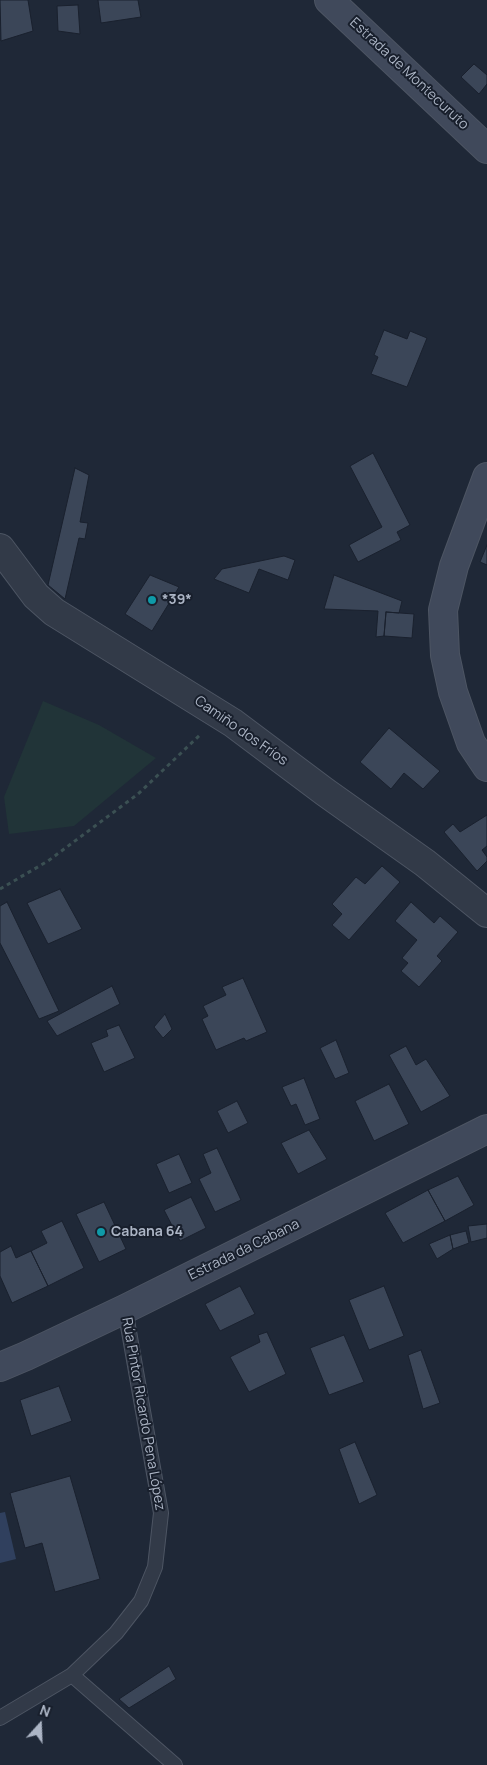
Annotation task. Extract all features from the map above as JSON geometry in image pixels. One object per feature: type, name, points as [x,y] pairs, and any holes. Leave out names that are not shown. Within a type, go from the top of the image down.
[{"type":"main road","name":"Estrada de Montecuruto","points":[[330,0],[487,149]]},
{"type":"main road","points":[[487,477],[454,566],[443,610],[445,656],[453,692],[471,743],[487,767]]},
{"type":"main road","name":"Estrada da Cabana","points":[[0,1367],[125,1309],[487,1130]]},
{"type":"street","name":"Camiño dos Fríos","points":[[0,548],[36,596],[54,612],[221,715],[425,863],[487,913]]},
{"type":"lane","name":"Rúa Pintor Ricardo Pena López","points":[[0,1718],[72,1675],[116,1634],[141,1601],[155,1567],[161,1513],[125,1309]]},
{"type":"lane","points":[[72,1675],[175,1765]]},
{"type":"path","points":[[0,889],[48,862],[138,794],[221,715]]},
{"type":"green space","points":[[43,701],[99,725],[156,758],[74,826],[9,834],[4,797]]},
{"type":"water","points":[[5,1512],[16,1559],[0,1563],[0,1513]]},
{"type":"building","points":[[0,0],[28,0],[33,31],[1,41]]},
{"type":"building","points":[[98,0],[138,0],[141,17],[101,23]]},
{"type":"building","points":[[78,5],[80,34],[58,31],[57,6]]},
{"type":"building","points":[[474,64],[487,75],[487,84],[479,94],[461,77]]},
{"type":"building","points":[[384,330],[407,339],[410,331],[427,338],[407,387],[371,374],[378,357],[374,355]]},
{"type":"building","points":[[373,453],[410,525],[397,532],[401,540],[358,562],[349,545],[382,527],[350,466]]},
{"type":"building","points":[[75,468],[89,475],[80,522],[88,523],[85,539],[79,538],[65,599],[48,585]]},
{"type":"building","points":[[487,545],[487,565],[480,562]]},
{"type":"building","points":[[284,556],[295,560],[288,580],[259,569],[249,593],[214,579],[222,569]]},
{"type":"building","name":"*39*","points":[[150,575],[179,587],[152,631],[125,614]]},
{"type":"building","points":[[334,575],[402,601],[399,613],[386,612],[384,636],[376,637],[378,611],[324,609]]},
{"type":"building","points":[[386,612],[414,614],[412,638],[384,636]]},
{"type":"building","points":[[389,728],[440,771],[423,789],[404,773],[391,789],[360,762]]},
{"type":"building","points":[[487,815],[487,846],[482,850],[487,857],[487,861],[477,871],[444,832],[453,824],[460,832]]},
{"type":"building","points":[[382,866],[400,882],[349,940],[332,925],[342,914],[332,904],[356,877],[365,884]]},
{"type":"building","points":[[60,889],[82,929],[48,944],[27,903]]},
{"type":"building","points":[[7,902],[59,1011],[39,1019],[0,943],[0,906]]},
{"type":"building","points":[[411,902],[434,923],[440,916],[458,932],[437,956],[442,961],[419,987],[401,971],[408,963],[402,958],[417,940],[395,921]]},
{"type":"building","points":[[243,978],[267,1032],[246,1041],[244,1038],[216,1050],[202,1019],[208,1016],[203,1006],[226,995],[222,987]]},
{"type":"building","points":[[112,986],[120,1004],[57,1036],[47,1021]]},
{"type":"building","points":[[165,1014],[172,1029],[163,1038],[154,1027]]},
{"type":"building","points":[[119,1025],[135,1058],[104,1072],[91,1043],[108,1036],[106,1030]]},
{"type":"building","points":[[336,1040],[349,1073],[335,1079],[320,1048]]},
{"type":"building","points":[[406,1046],[416,1065],[426,1059],[450,1096],[421,1112],[389,1055]]},
{"type":"building","points":[[304,1078],[320,1119],[305,1125],[296,1104],[291,1106],[282,1087]]},
{"type":"building","points":[[389,1084],[409,1124],[374,1141],[355,1101]]},
{"type":"building","points":[[237,1101],[248,1123],[228,1133],[217,1111]]},
{"type":"building","points":[[309,1130],[327,1159],[298,1174],[281,1143]]},
{"type":"building","points":[[217,1148],[241,1200],[215,1212],[199,1179],[211,1173],[203,1154]]},
{"type":"building","points":[[179,1154],[192,1183],[169,1193],[156,1164]]},
{"type":"building","points":[[458,1176],[474,1205],[445,1221],[428,1190]]},
{"type":"building","points":[[428,1190],[445,1221],[403,1243],[385,1213]]},
{"type":"building","points":[[191,1197],[206,1228],[180,1241],[164,1210]]},
{"type":"building","name":"Cabana 64","points":[[104,1202],[126,1249],[99,1262],[76,1214]]},
{"type":"building","points":[[62,1221],[84,1268],[48,1286],[31,1251],[47,1243],[41,1231]]},
{"type":"building","points":[[487,1224],[487,1238],[471,1242],[468,1226]]},
{"type":"building","points":[[466,1231],[469,1243],[453,1249],[450,1235]]},
{"type":"building","points":[[450,1235],[453,1249],[437,1259],[429,1244]]},
{"type":"building","points":[[11,1246],[16,1258],[31,1251],[48,1286],[12,1303],[0,1276],[0,1252]]},
{"type":"building","points":[[240,1286],[255,1314],[220,1331],[205,1304]]},
{"type":"building","points":[[384,1286],[404,1336],[369,1350],[349,1300]]},
{"type":"building","points":[[267,1332],[286,1374],[249,1392],[230,1357],[260,1342],[258,1335]]},
{"type":"building","points":[[344,1335],[364,1382],[329,1395],[310,1348]]},
{"type":"building","points":[[421,1350],[440,1403],[423,1409],[408,1355]]},
{"type":"building","points":[[59,1386],[72,1421],[31,1436],[20,1400]]},
{"type":"building","points":[[355,1442],[377,1495],[359,1504],[339,1449]]},
{"type":"building","points":[[70,1476],[100,1579],[55,1592],[42,1543],[25,1548],[10,1493]]},
{"type":"building","points":[[169,1666],[176,1679],[129,1708],[119,1699]]},
{"type":"place","name":"*39*","points":[[152,600]]},
{"type":"place","name":"Cabana 64","points":[[101,1232]]}]
